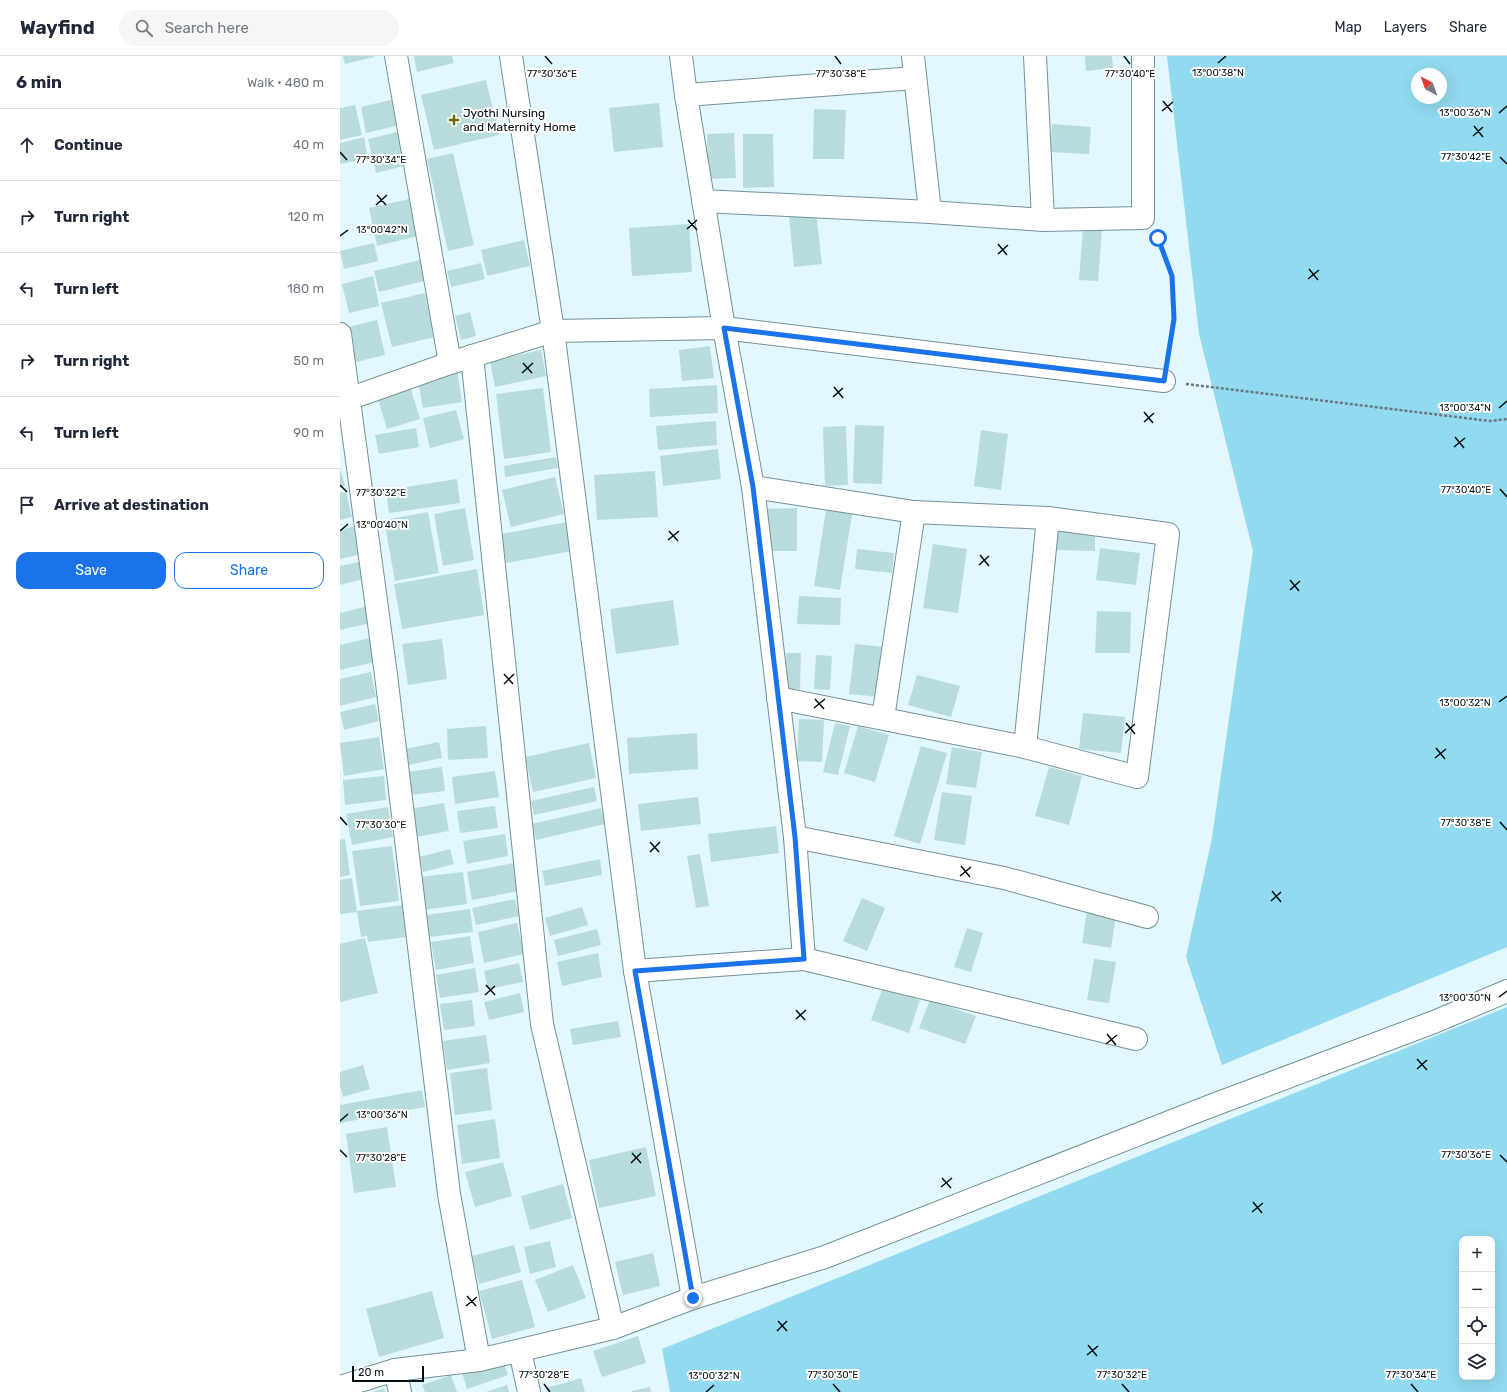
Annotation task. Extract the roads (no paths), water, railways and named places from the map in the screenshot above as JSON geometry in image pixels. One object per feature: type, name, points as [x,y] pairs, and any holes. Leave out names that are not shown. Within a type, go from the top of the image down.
[{"type":"street","points":[[396,56],[450,363]]},
{"type":"street","points":[[511,56],[553,331],[635,971],[693,1298]]},
{"type":"street","points":[[681,56],[724,328],[753,487],[795,837],[804,959]]},
{"type":"street","points":[[913,56],[930,212]]},
{"type":"street","points":[[1035,56],[1043,220]]},
{"type":"street","points":[[704,201],[930,212],[1043,220],[1143,218],[1143,56]]},
{"type":"street","points":[[686,95],[915,78]]},
{"type":"street","points":[[344,401],[450,363],[553,331],[724,328],[1164,381]]},
{"type":"street","points":[[340,334],[344,401],[386,675],[449,1194],[479,1360]]},
{"type":"street","points":[[472,356],[542,1024],[613,1328]]},
{"type":"street","points":[[753,487],[914,512],[1048,518],[1168,534],[1138,777],[1025,747],[778,698]]},
{"type":"street","points":[[883,718],[914,512]]},
{"type":"street","points":[[1025,747],[1048,518]]},
{"type":"street","points":[[795,837],[1004,878],[1147,917]]},
{"type":"street","points":[[635,971],[804,959],[1136,1039]]},
{"type":"street","points":[[340,1387],[395,1370],[479,1360],[613,1328],[693,1298],[826,1257],[1208,1107],[1434,1022],[1507,991]]},
{"type":"street","points":[[520,1351],[529,1392]]},
{"type":"street","points":[[395,1370],[400,1392]]},
{"type":"place","name":"Jyothi Nursing and Maternity Home","points":[[454,120]]}]
